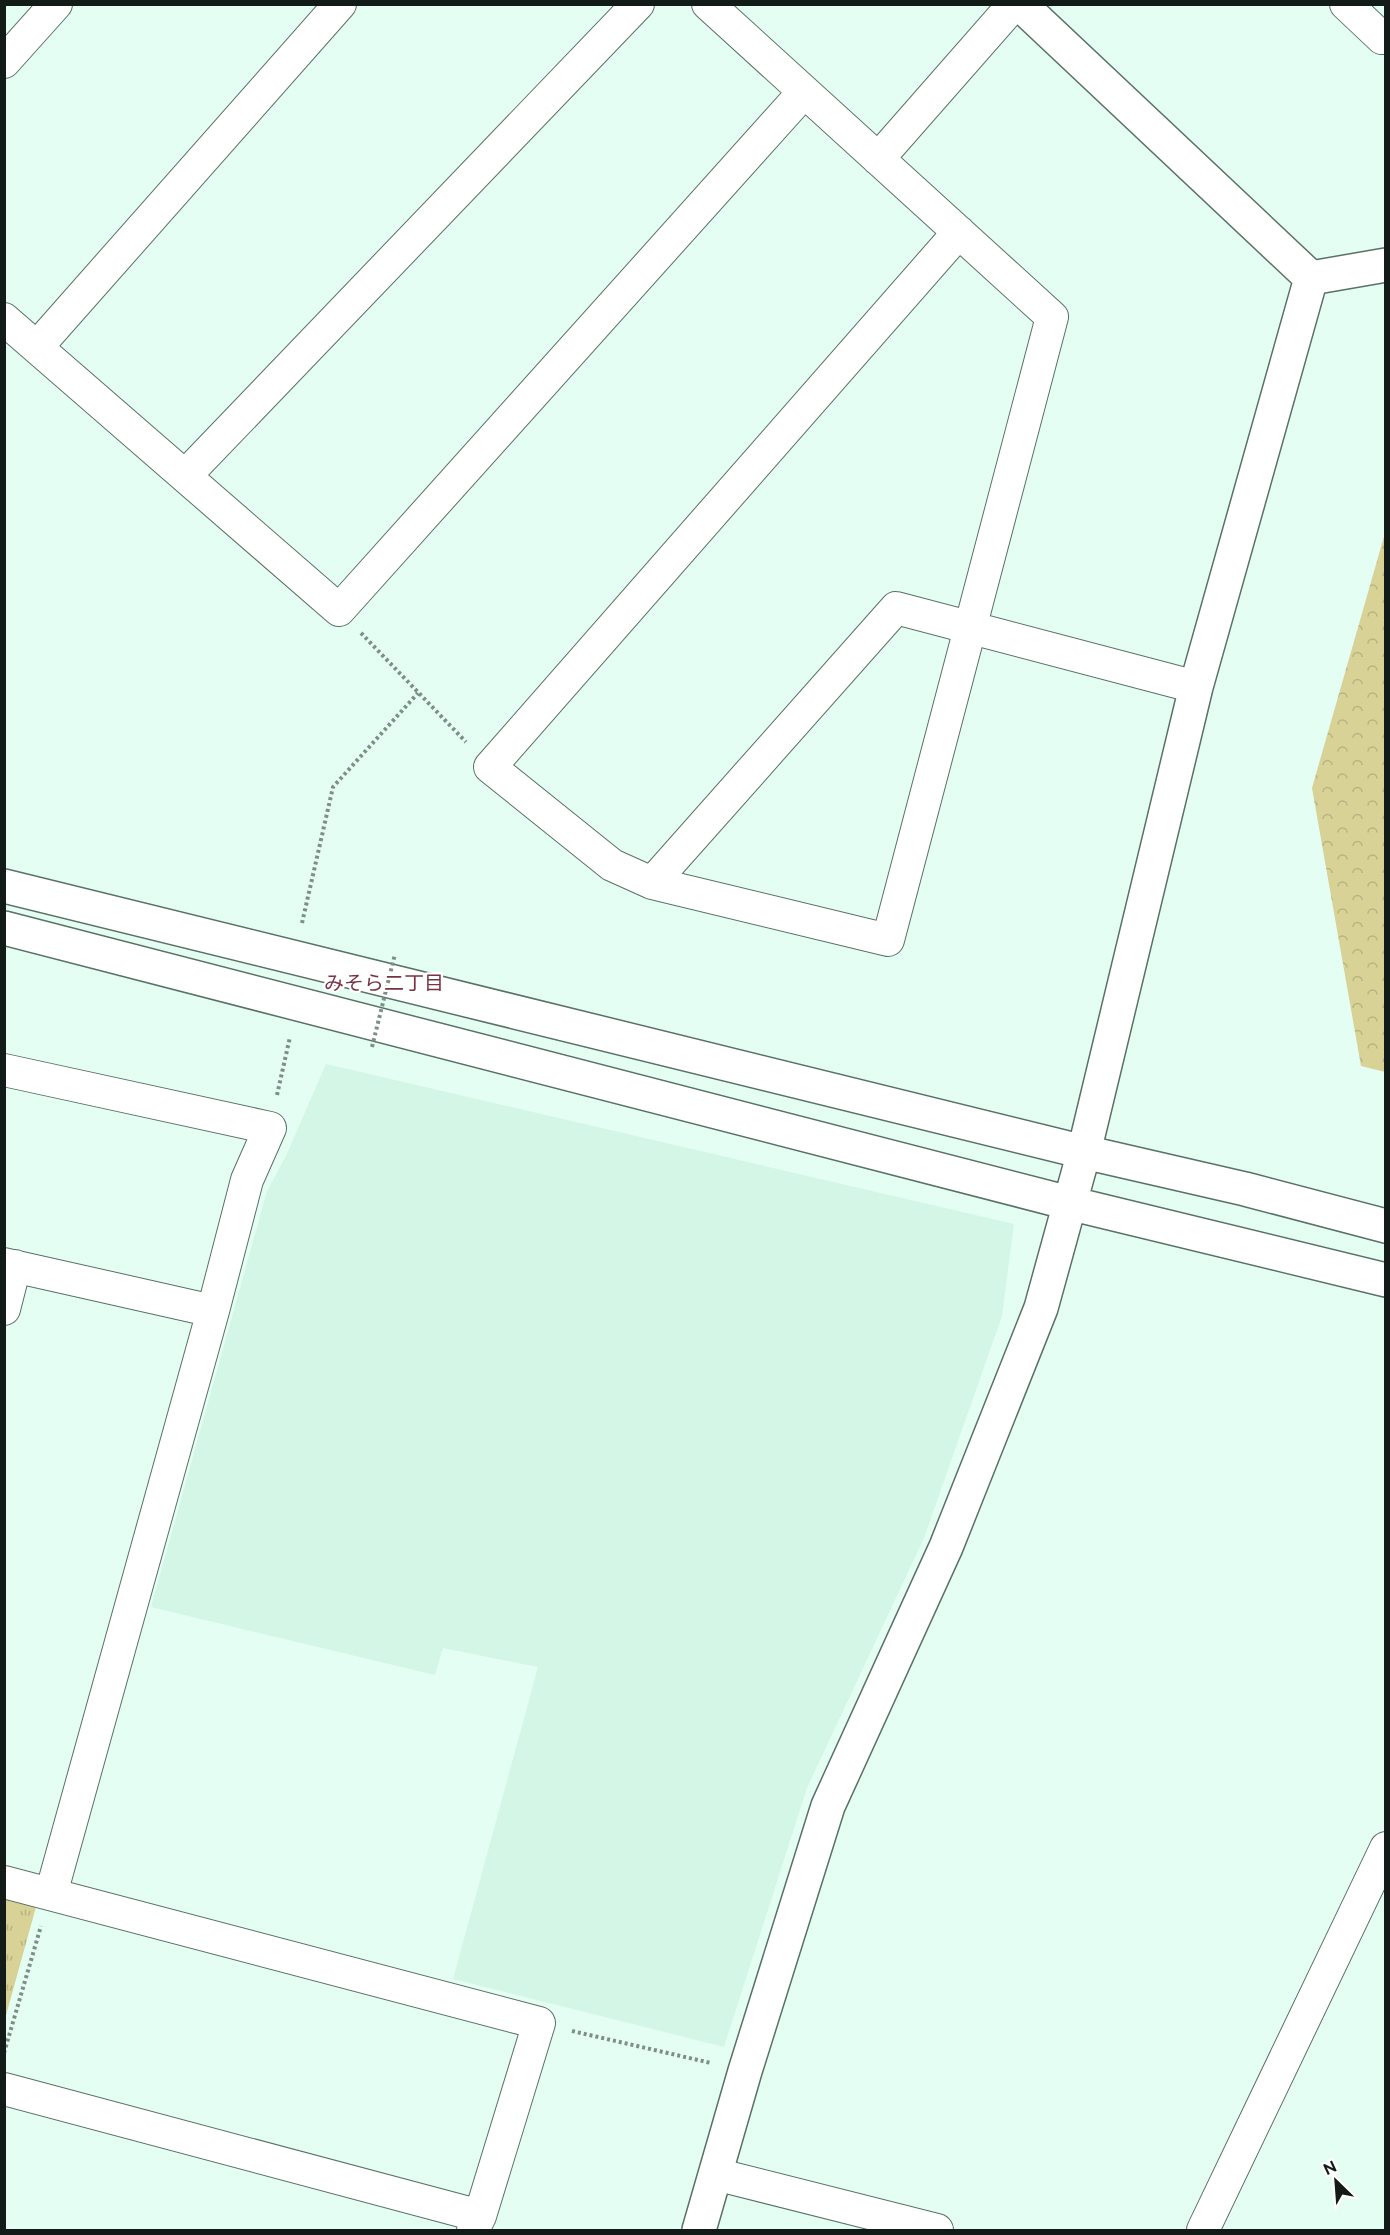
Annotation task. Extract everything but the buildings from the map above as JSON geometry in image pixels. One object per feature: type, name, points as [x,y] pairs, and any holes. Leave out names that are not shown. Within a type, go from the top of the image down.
[{"type":"street","points":[[4,62],[56,4]]},
{"type":"street","points":[[37,347],[340,4]]},
{"type":"street","points":[[185,476],[638,4]]},
{"type":"street","points":[[708,4],[1052,317],[888,940],[652,883],[612,865],[490,767],[958,232]]},
{"type":"street","points":[[878,159],[1014,4]]},
{"type":"street","points":[[1020,4],[1311,278]]},
{"type":"street","points":[[1346,4],[1382,38],[1386,37]]},
{"type":"street","points":[[4,319],[339,610],[804,92]]},
{"type":"street","points":[[1311,278],[1386,264]]},
{"type":"street","points":[[699,2230],[745,2071],[828,1806],[946,1547],[1041,1308],[1084,1152],[1196,687],[1311,278]]},
{"type":"street","points":[[652,883],[896,608],[1196,687]]},
{"type":"street","points":[[4,886],[1084,1152],[1245,1189],[1386,1226]]},
{"type":"street","points":[[4,928],[1069,1203],[1386,1280]]},
{"type":"street","points":[[4,1070],[270,1128],[247,1180],[213,1311],[51,1894]]},
{"type":"street","points":[[4,1309],[10,1265],[213,1311]]},
{"type":"street","points":[[1203,2230],[1386,1848]]},
{"type":"street","points":[[4,1882],[539,2023],[476,2223],[4,2089]]},
{"type":"street","points":[[715,2174],[937,2230]]},
{"type":"path","points":[[339,610],[490,767]]},
{"type":"path","points":[[294,958],[333,787],[418,693]]},
{"type":"path","points":[[372,1047],[395,954]]},
{"type":"path","points":[[270,1128],[297,1002]]},
{"type":"path","points":[[4,2053],[51,1894]]},
{"type":"path","points":[[539,2023],[745,2071]]},
{"type":"shaded area","points":[[326,1064],[1014,1224],[1002,1316],[924,1538],[807,1788],[724,2047],[453,1979],[538,1667],[443,1648],[435,1675],[151,1607],[267,1191],[286,1156]]},
{"type":"green space","points":[[1385,533],[1385,1072],[1361,1066],[1312,788]]},
{"type":"green space","points":[[4,1899],[36,1907],[5,2019]]},
{"type":"district","name":"みそら二丁目","points":[[384,983]]}]
